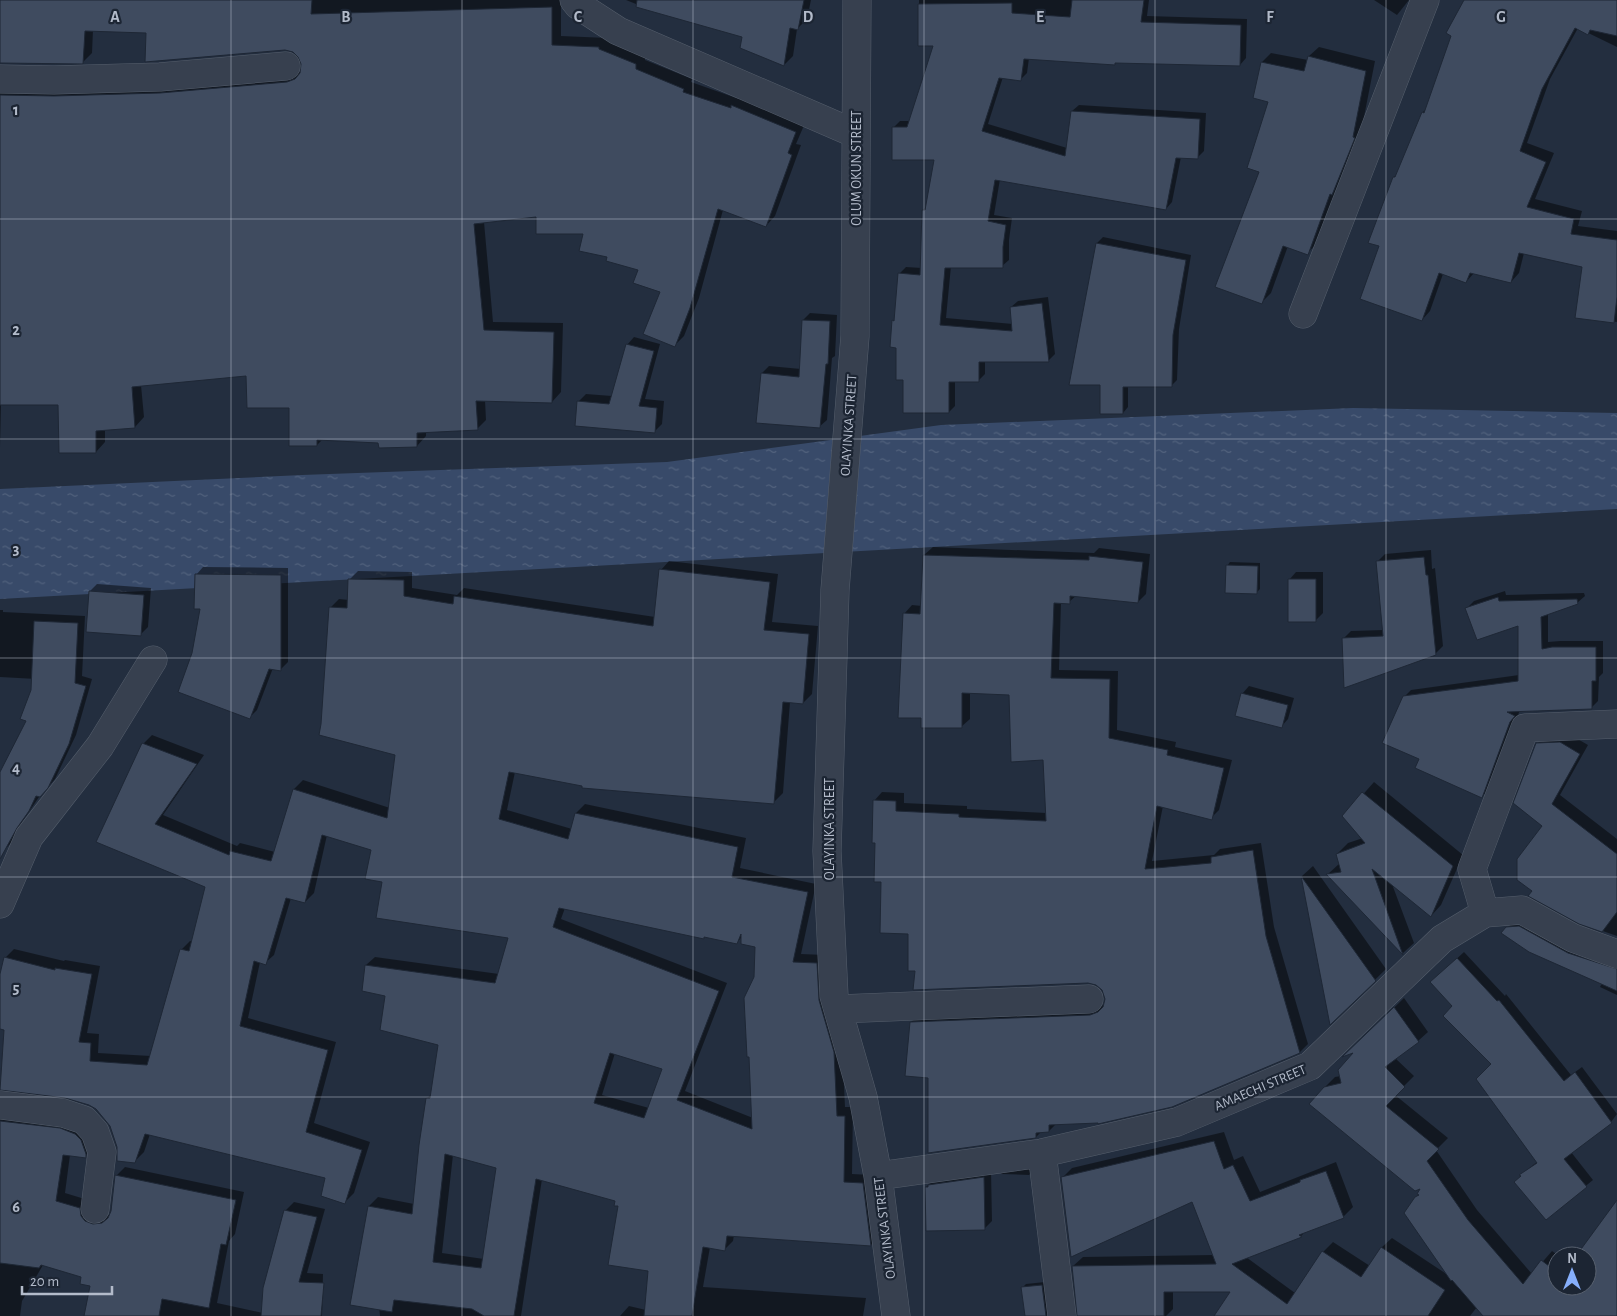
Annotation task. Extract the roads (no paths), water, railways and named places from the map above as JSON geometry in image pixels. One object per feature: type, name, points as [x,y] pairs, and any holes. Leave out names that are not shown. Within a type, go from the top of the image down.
[{"type":"street","points":[[574,0],[578,5],[618,31],[856,134]]},
{"type":"street","name":"OLUM OKUN STREET","points":[[855,336],[857,0]]},
{"type":"street","points":[[1302,314],[1425,0]]},
{"type":"street","points":[[0,79],[54,80],[160,77],[286,66]]},
{"type":"street","name":"OLAYINKA STREET","points":[[855,336],[835,590],[827,851],[836,1003],[863,1097],[878,1176],[896,1316]]},
{"type":"street","points":[[0,904],[29,836],[100,746],[153,660]]},
{"type":"street","points":[[1617,724],[1525,728],[1472,869],[1485,913],[1522,910],[1573,938],[1617,954]]},
{"type":"street","name":"AMAECHI STREET","points":[[878,1176],[1042,1153],[1177,1122],[1310,1066],[1442,939],[1485,913]]},
{"type":"street","points":[[836,1003],[1089,999]]},
{"type":"street","points":[[0,1105],[63,1113],[84,1120],[95,1132],[102,1152],[95,1209]]},
{"type":"street","points":[[1042,1153],[1062,1316]]},
{"type":"water","points":[[1353,408],[1617,413],[1617,509],[0,599],[0,489],[302,475],[667,462],[941,425]]}]
